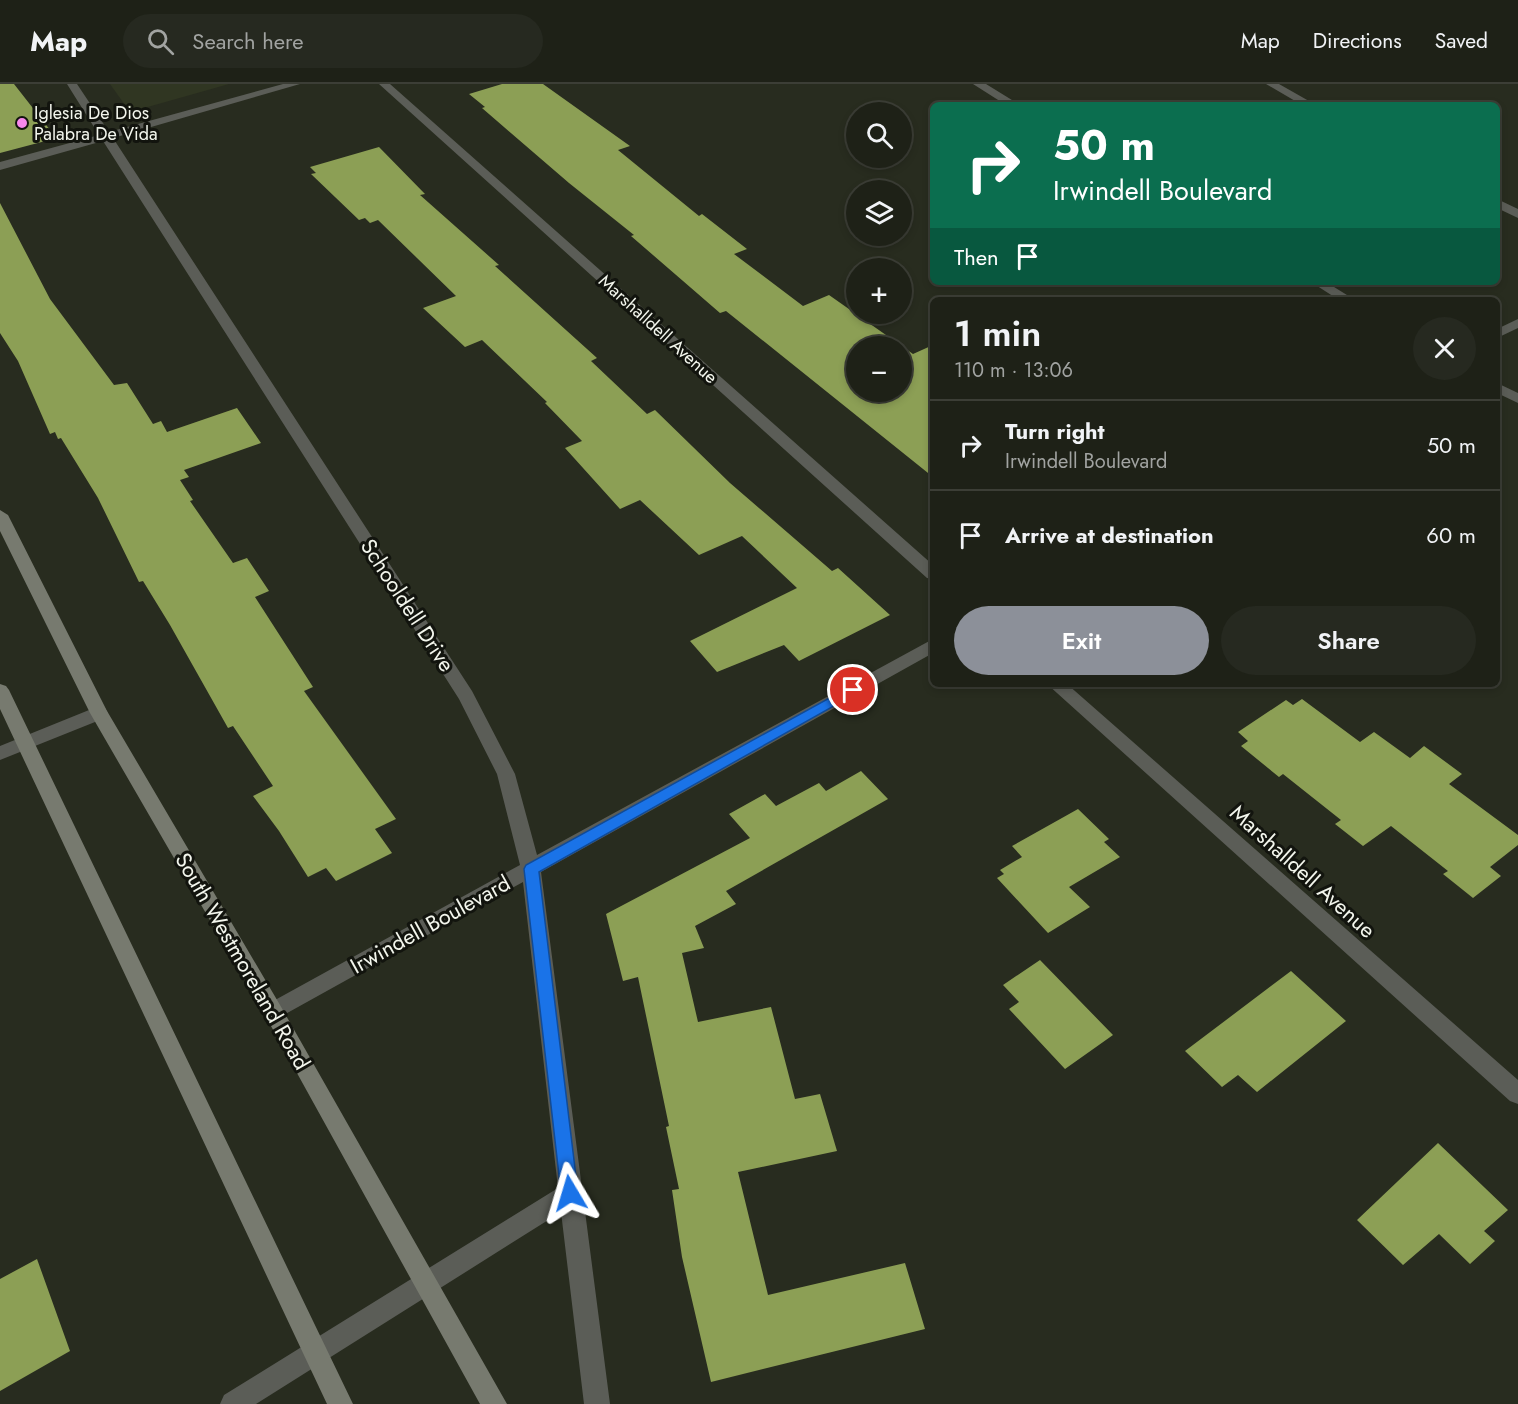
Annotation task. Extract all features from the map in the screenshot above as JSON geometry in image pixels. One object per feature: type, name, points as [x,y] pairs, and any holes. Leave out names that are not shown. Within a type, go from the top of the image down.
[{"type":"main road","name":"South Westmoreland Road","points":[[0,514],[99,713],[273,1011],[494,1404]]},
{"type":"main road","points":[[0,690],[340,1404]]},
{"type":"street","name":"Schooldell Drive","points":[[72,84],[466,696],[506,774],[531,869],[597,1404]]},
{"type":"street","points":[[0,166],[295,84]]},
{"type":"street","name":"Marshalldell Avenue","points":[[384,84],[930,571]]},
{"type":"street","points":[[978,84],[1009,102]]},
{"type":"street","points":[[1270,84],[1305,102]]},
{"type":"street","points":[[1500,205],[1518,214]]},
{"type":"street","points":[[1322,285],[1343,297]]},
{"type":"street","points":[[1500,332],[1518,323]]},
{"type":"street","points":[[1500,389],[1518,399]]},
{"type":"street","name":"Irwindell Boulevard","points":[[273,1011],[930,647]]},
{"type":"street","name":"Marshalldell Avenue","points":[[1059,687],[1518,1094]]},
{"type":"street","points":[[0,753],[99,713]]},
{"type":"street","points":[[233,1404],[570,1193]]},
{"type":"shaded area","points":[[110,84],[229,84],[130,112]]},
{"type":"building","name":"Iglesia De Dios Palabra De Vida","points":[[0,84],[14,84],[54,135],[51,136],[53,139],[0,153]]},
{"type":"building","points":[[502,84],[543,84],[630,146],[618,150],[699,216],[702,214],[747,249],[734,254],[803,306],[829,295],[846,307],[846,324],[871,324],[888,336],[846,336],[846,402],[912,402],[912,353],[930,346],[930,475],[726,311],[720,313],[631,236],[634,235],[482,108],[485,107],[469,94]]},
{"type":"building","points":[[379,147],[425,194],[420,195],[499,265],[495,266],[597,358],[591,361],[647,414],[655,410],[730,483],[832,571],[838,568],[890,615],[799,661],[784,645],[717,672],[690,641],[797,588],[742,536],[699,555],[640,500],[620,509],[565,448],[582,441],[545,403],[547,402],[482,340],[465,347],[423,308],[456,296],[378,220],[370,223],[365,218],[359,220],[311,174],[316,173],[310,167]]},
{"type":"building","points":[[0,203],[50,299],[114,385],[127,383],[153,424],[161,421],[167,432],[237,408],[261,443],[184,470],[189,477],[180,480],[193,500],[190,501],[233,563],[247,558],[269,591],[255,597],[313,687],[304,691],[396,819],[375,829],[392,853],[336,881],[326,868],[308,877],[279,831],[253,796],[273,786],[233,726],[228,728],[170,625],[143,581],[139,582],[98,498],[61,438],[58,439],[55,432],[50,434],[18,361],[0,333]]},
{"type":"building","points":[[1302,699],[1360,742],[1374,732],[1410,758],[1424,746],[1462,774],[1449,784],[1518,835],[1518,845],[1490,867],[1501,876],[1473,898],[1443,874],[1448,871],[1391,826],[1363,846],[1335,824],[1341,820],[1283,774],[1279,777],[1241,746],[1248,741],[1238,732],[1286,700],[1293,705]]},
{"type":"building","points":[[861,771],[888,799],[726,891],[736,904],[695,926],[704,948],[682,953],[698,1022],[771,1007],[795,1099],[820,1094],[837,1151],[738,1172],[768,1295],[905,1263],[925,1329],[711,1382],[682,1257],[672,1190],[679,1189],[666,1127],[669,1126],[638,977],[623,981],[606,914],[750,838],[729,814],[765,794],[776,806],[819,783],[826,791]]},
{"type":"building","points":[[1078,809],[1109,839],[1104,842],[1120,857],[1069,887],[1090,907],[1048,933],[997,878],[1004,874],[1000,870],[1022,857],[1012,846]]},
{"type":"building","points":[[1040,960],[1113,1035],[1065,1069],[1009,1009],[1019,1002],[1003,985]]},
{"type":"building","points":[[1291,971],[1346,1021],[1257,1092],[1238,1075],[1222,1087],[1185,1051]]},
{"type":"building","points":[[1438,1143],[1508,1210],[1484,1231],[1495,1241],[1470,1264],[1439,1234],[1403,1265],[1357,1220]]},
{"type":"building","points":[[37,1259],[70,1351],[0,1391],[0,1279]]},
{"type":"place","name":"Iglesia De Dios Palabra De Vida","points":[[22,123]]},
{"type":"route","points":[[570,1193],[531,869],[853,690]]}]
